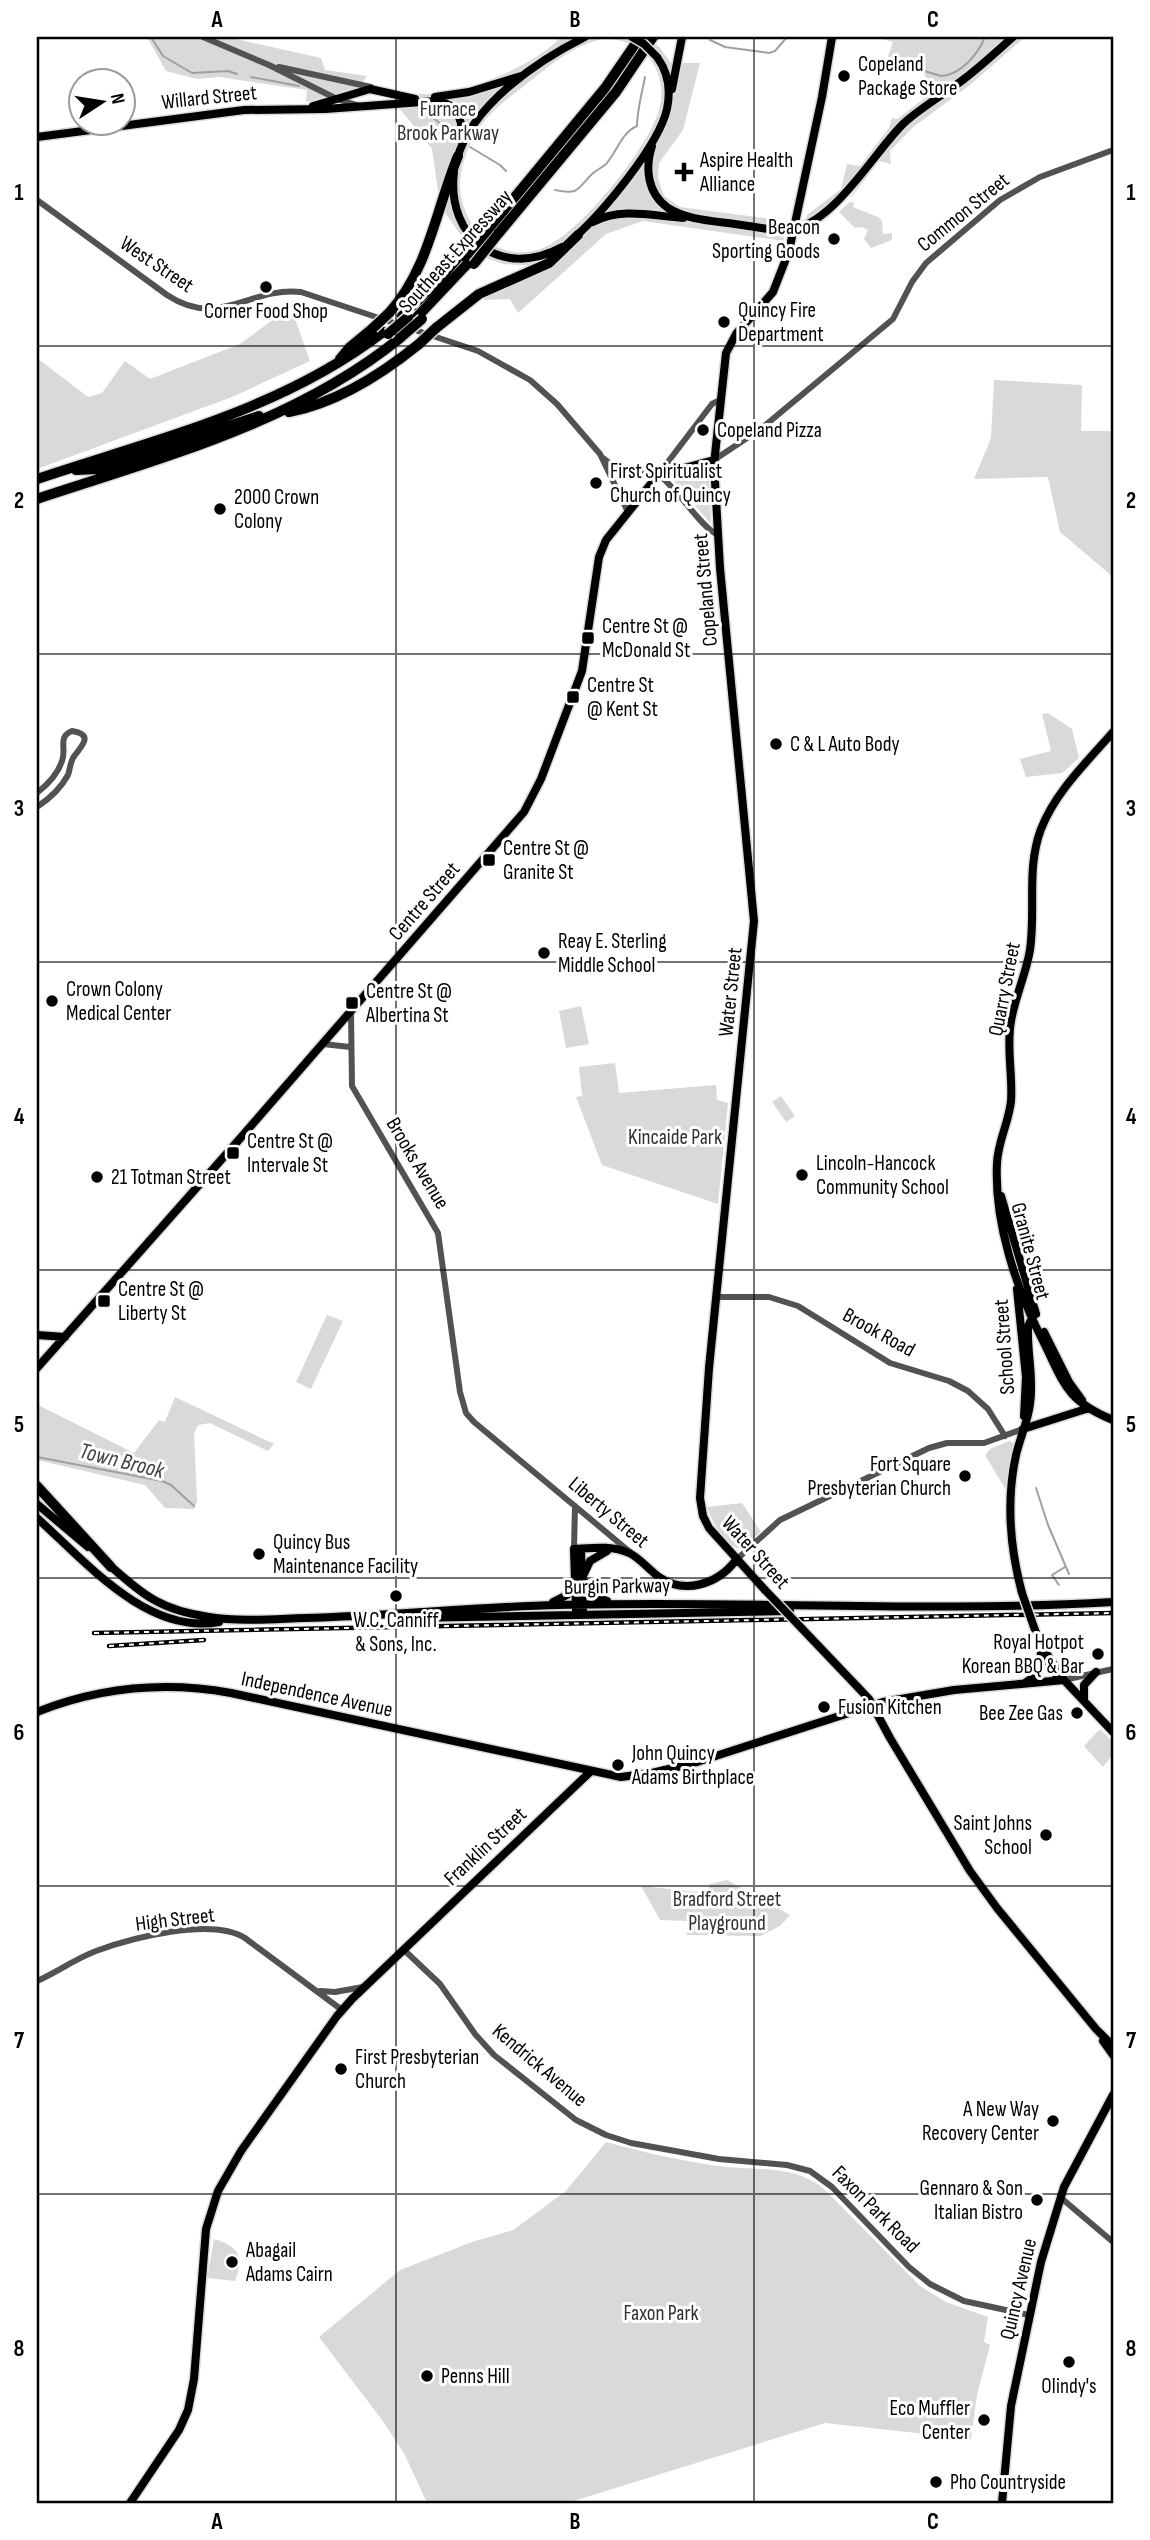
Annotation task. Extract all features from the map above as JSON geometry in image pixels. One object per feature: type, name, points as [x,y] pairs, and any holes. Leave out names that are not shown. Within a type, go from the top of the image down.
[{"type":"highway","name":"Southeast Expressway","points":[[37,499],[218,439],[275,415],[352,374],[388,334],[413,317],[437,282],[467,259],[635,37]]},
{"type":"highway","name":"Southeast Expressway","points":[[37,479],[244,410],[297,387],[413,317],[616,92],[650,37]]},
{"type":"highway","points":[[59,472],[98,468],[233,425],[279,408],[349,370],[388,334],[389,313],[420,268],[458,155]]},
{"type":"highway","points":[[275,415],[311,408],[386,368],[478,294],[549,263],[578,235]]},
{"type":"highway","points":[[65,490],[98,468]]},
{"type":"highway","points":[[37,1486],[111,1567]]},
{"type":"main road","points":[[569,37],[480,115],[467,134],[458,155],[453,186],[457,210],[470,235],[485,250],[504,258],[534,258],[558,249],[578,235],[615,194],[658,130]]},
{"type":"main road","points":[[546,59],[585,37]]},
{"type":"main road","points":[[635,37],[657,57],[668,81],[667,109]]},
{"type":"main road","points":[[682,37],[667,109],[648,160],[649,178],[660,201],[675,212],[703,219]]},
{"type":"main road","name":"Copeland Street","points":[[754,911],[717,534],[714,460],[728,345],[773,292],[789,251],[832,37]]},
{"type":"main road","points":[[588,225],[606,216],[629,213],[703,219],[780,230],[794,229],[817,217],[838,201],[902,126],[1013,37]]},
{"type":"main road","name":"Willard Street","points":[[303,108],[367,90],[417,99],[455,95],[526,75]]},
{"type":"main road","points":[[384,91],[392,99],[385,104]]},
{"type":"main road","name":"Willard Street","points":[[37,137],[260,108],[366,106],[439,101],[450,105],[461,124],[458,155]]},
{"type":"main road","name":"Common Street","points":[[658,475],[714,460]]},
{"type":"main road","name":"Centre Street","points":[[38,1368],[516,822],[533,797],[583,666],[601,550],[608,537],[658,475]]},
{"type":"main road","name":"Quarry Street","points":[[999,1193],[998,1154],[1012,1096],[1010,1026],[1030,948],[1031,882],[1036,846],[1046,817],[1059,795],[1113,732]]},
{"type":"main road","name":"Water Street","points":[[754,911],[716,1297],[700,1498],[703,1516],[709,1528],[736,1560],[863,1692],[970,1871],[997,1908],[1113,2046]]},
{"type":"main road","name":"Granite Street","points":[[999,1193],[1000,1215],[1013,1263],[1065,1386],[1079,1402],[1113,1420]]},
{"type":"main road","name":"Granite Street","points":[[999,1193],[1007,1209],[1033,1315]]},
{"type":"main road","name":"School Street","points":[[1013,1263],[1025,1370],[1023,1429]]},
{"type":"main road","name":"School Street","points":[[1033,1315],[1028,1328],[1031,1397],[1014,1468],[1010,1513],[1014,1556],[1034,1630],[1052,1671],[1064,1679],[1113,1732]]},
{"type":"main road","points":[[37,1335],[65,1337]]},
{"type":"main road","points":[[1023,1429],[1089,1408]]},
{"type":"main road","name":"Burgin Parkway","points":[[37,1504],[141,1592],[159,1604],[185,1613],[233,1620]]},
{"type":"main road","name":"Burgin Parkway","points":[[37,1518],[125,1595],[152,1612],[193,1623],[1113,1602]]},
{"type":"main road","points":[[580,1615],[578,1549],[614,1549],[635,1556]]},
{"type":"main road","points":[[541,1605],[567,1595],[593,1559],[614,1549]]},
{"type":"main road","name":"Liberty Street","points":[[635,1556],[663,1579],[689,1586],[717,1578],[736,1560]]},
{"type":"main road","points":[[579,1578],[596,1597],[624,1603]]},
{"type":"main road","name":"Burgin Parkway","points":[[372,1617],[541,1605],[624,1603],[863,1607]]},
{"type":"main road","points":[[1021,1685],[1032,1679],[1039,1668],[1040,1644]]},
{"type":"main road","points":[[1084,1701],[1084,1685],[1096,1672]]},
{"type":"main road","points":[[590,1772],[621,1777],[674,1768],[872,1705],[954,1690],[1064,1679]]},
{"type":"main road","name":"Independence Avenue","points":[[37,1712],[75,1698],[121,1689],[163,1686],[198,1688],[590,1772]]},
{"type":"main road","name":"Franklin Street","points":[[130,2503],[185,2419],[195,2367],[206,2234],[215,2199],[236,2157],[342,2010],[363,1987],[590,1772]]},
{"type":"main road","name":"Water Street","points":[[1096,2029],[1113,2055]]},
{"type":"main road","name":"Quincy Avenue","points":[[1002,2503],[1011,2406],[1041,2262],[1060,2197],[1113,2095]]},
{"type":"street","points":[[203,37],[269,65],[337,99],[366,106]]},
{"type":"street","points":[[269,65],[384,91]]},
{"type":"street","name":"Common Street","points":[[714,460],[762,428],[893,319],[912,282],[926,263],[1000,200],[1040,177],[1113,150]]},
{"type":"street","name":"West Street","points":[[37,200],[167,295],[190,307],[217,308],[285,292],[301,292],[480,352],[518,372],[549,395],[600,454],[617,468],[658,475]]},
{"type":"street","name":"Centre Street","points":[[658,475],[712,404],[720,400]]},
{"type":"street","name":"West Street","points":[[600,454],[628,512]]},
{"type":"street","points":[[658,475],[677,491],[709,531],[717,534]]},
{"type":"street","points":[[37,793],[61,764],[64,755],[62,739],[67,732],[78,732],[84,741],[73,757],[61,785],[37,807]]},
{"type":"street","points":[[62,745],[70,752],[79,751]]},
{"type":"street","name":"Brooks Avenue","points":[[351,1012],[351,1081],[354,1090],[437,1230],[460,1392],[470,1418]]},
{"type":"street","points":[[323,1044],[350,1047]]},
{"type":"street","name":"Brook Road","points":[[716,1297],[769,1297],[798,1306],[890,1363],[949,1381],[968,1391],[988,1409],[1005,1436]]},
{"type":"street","name":"Liberty Street","points":[[470,1418],[635,1556]]},
{"type":"street","points":[[736,1560],[780,1520],[929,1448],[947,1443],[984,1443],[1023,1429]]},
{"type":"street","points":[[575,1506],[578,1549]]},
{"type":"street","points":[[1064,1679],[1113,1669]]},
{"type":"street","name":"High Street","points":[[37,1981],[88,1954],[113,1945],[159,1935],[215,1929],[241,1936],[342,2010]]},
{"type":"street","name":"Kendrick Avenue","points":[[402,1949],[437,1979],[482,2043],[506,2066],[580,2122],[611,2137],[648,2147]]},
{"type":"street","points":[[315,1989],[332,1993],[363,1987]]},
{"type":"street","name":"Faxon Park Road","points":[[648,2147],[726,2160],[792,2165],[810,2171],[832,2187],[909,2267],[930,2284],[959,2300],[1029,2315]]},
{"type":"street","points":[[1060,2197],[1113,2242]]},
{"type":"green space","points":[[147,37],[227,37],[321,58],[325,70],[367,76],[359,87],[306,102],[307,90],[219,77],[197,79],[166,71]]},
{"type":"green space","name":"Furnace Brook Parkway","points":[[561,37],[648,37],[671,63],[700,63],[683,130],[659,163],[658,178],[664,196],[680,207],[788,221],[782,246],[777,240],[643,221],[606,234],[518,313],[510,299],[484,300],[483,297],[552,267],[503,264],[487,258],[466,243],[440,205],[432,149],[400,109],[404,92],[442,93],[464,88],[510,71],[548,49]],"holes":[[[610,39],[629,43],[641,50],[657,70],[661,97],[659,110],[642,145],[612,187],[560,238],[545,247],[528,252],[513,252],[498,247],[475,228],[462,199],[461,173],[476,132],[498,107],[566,54],[593,41]]]},
{"type":"green space","points":[[876,37],[1025,37],[970,85],[912,128],[890,151],[891,164],[879,161],[850,199],[858,186],[833,213],[804,237],[807,215],[841,189],[847,164],[860,166],[889,128],[892,118],[897,119],[930,94],[924,72],[898,66],[887,59],[893,42]]},
{"type":"green space","points":[[850,202],[854,203],[853,207],[880,218],[883,234],[892,233],[892,240],[871,248],[864,239],[868,230],[855,228],[839,212]]},
{"type":"green space","points":[[274,319],[295,319],[310,361],[232,397],[37,469],[37,358],[88,397],[102,393],[125,361],[150,379],[240,344]]},
{"type":"green space","points":[[994,380],[1082,385],[1081,431],[1113,431],[1113,577],[1060,532],[1048,477],[974,479],[991,438]]},
{"type":"green space","points":[[703,472],[709,476],[711,524],[673,480]]},
{"type":"green space","points":[[1048,713],[1072,729],[1079,758],[1062,773],[1026,777],[1020,759],[1051,751],[1042,714]]},
{"type":"green space","points":[[581,1006],[589,1044],[566,1048],[559,1011]]},
{"type":"green space","name":"Kincaide Park","points":[[615,1063],[619,1093],[716,1085],[717,1100],[728,1103],[718,1204],[602,1165],[576,1097],[582,1096],[579,1067]]},
{"type":"green space","points":[[781,1096],[795,1116],[786,1122],[772,1102]]},
{"type":"green space","points":[[327,1315],[343,1321],[311,1389],[296,1382]]},
{"type":"green space","points":[[175,1397],[274,1444],[268,1451],[210,1423],[198,1425],[194,1433],[197,1502],[194,1509],[165,1508],[145,1485],[37,1460],[38,1405],[134,1453],[159,1420],[165,1422]]},
{"type":"green space","points":[[1009,1441],[1014,1446],[1009,1487],[1006,1490],[985,1455],[990,1449]]},
{"type":"green space","points":[[742,1503],[761,1532],[741,1549],[724,1538],[707,1507]]},
{"type":"green space","points":[[1100,1729],[1113,1742],[1113,1754],[1103,1767],[1084,1746]]},
{"type":"green space","name":"Bradford Street Playground","points":[[727,1880],[790,1915],[780,1926],[761,1936],[687,1935],[687,1921],[660,1920],[641,1886],[708,1893],[710,1884]]},
{"type":"green space","name":"Faxon Park","points":[[606,2142],[704,2164],[773,2170],[811,2180],[823,2188],[920,2286],[946,2302],[988,2317],[984,2342],[990,2345],[977,2395],[971,2439],[825,2423],[567,2503],[427,2503],[404,2453],[319,2337],[400,2270],[472,2242],[513,2230],[566,2191]]},
{"type":"green space","points":[[214,2239],[230,2246],[238,2254],[239,2265],[235,2281],[207,2278]]},
{"type":"waterway","points":[[151,37],[163,56],[192,73],[228,71],[237,74]]},
{"type":"waterway","points":[[710,40],[725,47],[769,53],[775,51],[787,37]]},
{"type":"waterway","points":[[898,63],[941,76],[948,75],[968,62],[985,37]]},
{"type":"waterway","points":[[251,77],[299,86]]},
{"type":"waterway","points":[[555,190],[577,190],[606,164],[623,138],[637,126],[645,77]]},
{"type":"waterway","points":[[428,114],[450,131]]},
{"type":"waterway","points":[[470,147],[506,171]]},
{"type":"waterway","name":"Town Brook","points":[[37,1457],[162,1481],[171,1485],[194,1506]]},
{"type":"waterway","name":"Town Brook","points":[[1036,1488],[1069,1574]]},
{"type":"waterway","points":[[1059,1585],[1052,1575],[1065,1567]]},
{"type":"railway","points":[[94,1633],[1113,1613]]},
{"type":"railway","points":[[109,1646],[204,1640]]},
{"type":"place","name":"Copeland Package Store","points":[[844,76]]},
{"type":"place","name":"Aspire Health Alliance","points":[[684,172]]},
{"type":"place","name":"Beacon Sporting Goods","points":[[834,239]]},
{"type":"place","name":"Corner Food Shop","points":[[266,287]]},
{"type":"place","name":"Quincy Fire Department","points":[[724,322]]},
{"type":"place","name":"Copeland Pizza","points":[[703,430]]},
{"type":"place","name":"First Spiritualist Church of Quincy","points":[[596,483]]},
{"type":"place","name":"2000 Crown Colony","points":[[220,509]]},
{"type":"place","name":"Centre St @ McDonald St","points":[[588,638]]},
{"type":"place","name":"Centre St @ Kent St","points":[[573,697]]},
{"type":"place","name":"C & L Auto Body","points":[[776,744]]},
{"type":"place","name":"Centre St @ Granite St","points":[[489,860]]},
{"type":"place","name":"Reay E. Sterling Middle School","points":[[544,953]]},
{"type":"place","name":"Crown Colony Medical Center","points":[[52,1001]]},
{"type":"place","name":"Centre St @ Albertina St","points":[[352,1003]]},
{"type":"place","name":"Centre St @ Intervale St","points":[[233,1153]]},
{"type":"place","name":"Lincoln-Hancock Community School","points":[[802,1175]]},
{"type":"place","name":"21 Totman Street","points":[[97,1177]]},
{"type":"place","name":"Centre St @ Liberty St","points":[[104,1301]]},
{"type":"place","name":"Fort Square Presbyterian Church","points":[[965,1476]]},
{"type":"place","name":"Quincy Bus Maintenance Facility","points":[[259,1554]]},
{"type":"place","name":"W.C. Canniff & Sons, Inc.","points":[[396,1596]]},
{"type":"place","name":"Royal Hotpot Korean BBQ & Bar","points":[[1098,1654]]},
{"type":"place","name":"Fusion Kitchen","points":[[824,1707]]},
{"type":"place","name":"Bee Zee Gas","points":[[1077,1713]]},
{"type":"place","name":"John Quincy Adams Birthplace","points":[[618,1765]]},
{"type":"place","name":"Saint Johns School","points":[[1046,1835]]},
{"type":"place","name":"First Presbyterian Church","points":[[341,2069]]},
{"type":"place","name":"A New Way Recovery Center","points":[[1053,2121]]},
{"type":"place","name":"Gennaro & Son Italian Bistro","points":[[1037,2200]]},
{"type":"place","name":"Abagail Adams Cairn","points":[[232,2262]]},
{"type":"place","name":"Olindy's","points":[[1069,2362]]},
{"type":"place","name":"Penns Hill","points":[[427,2376]]},
{"type":"place","name":"Eco Muffler Center","points":[[984,2420]]},
{"type":"place","name":"Pho Countryside","points":[[936,2482]]}]
